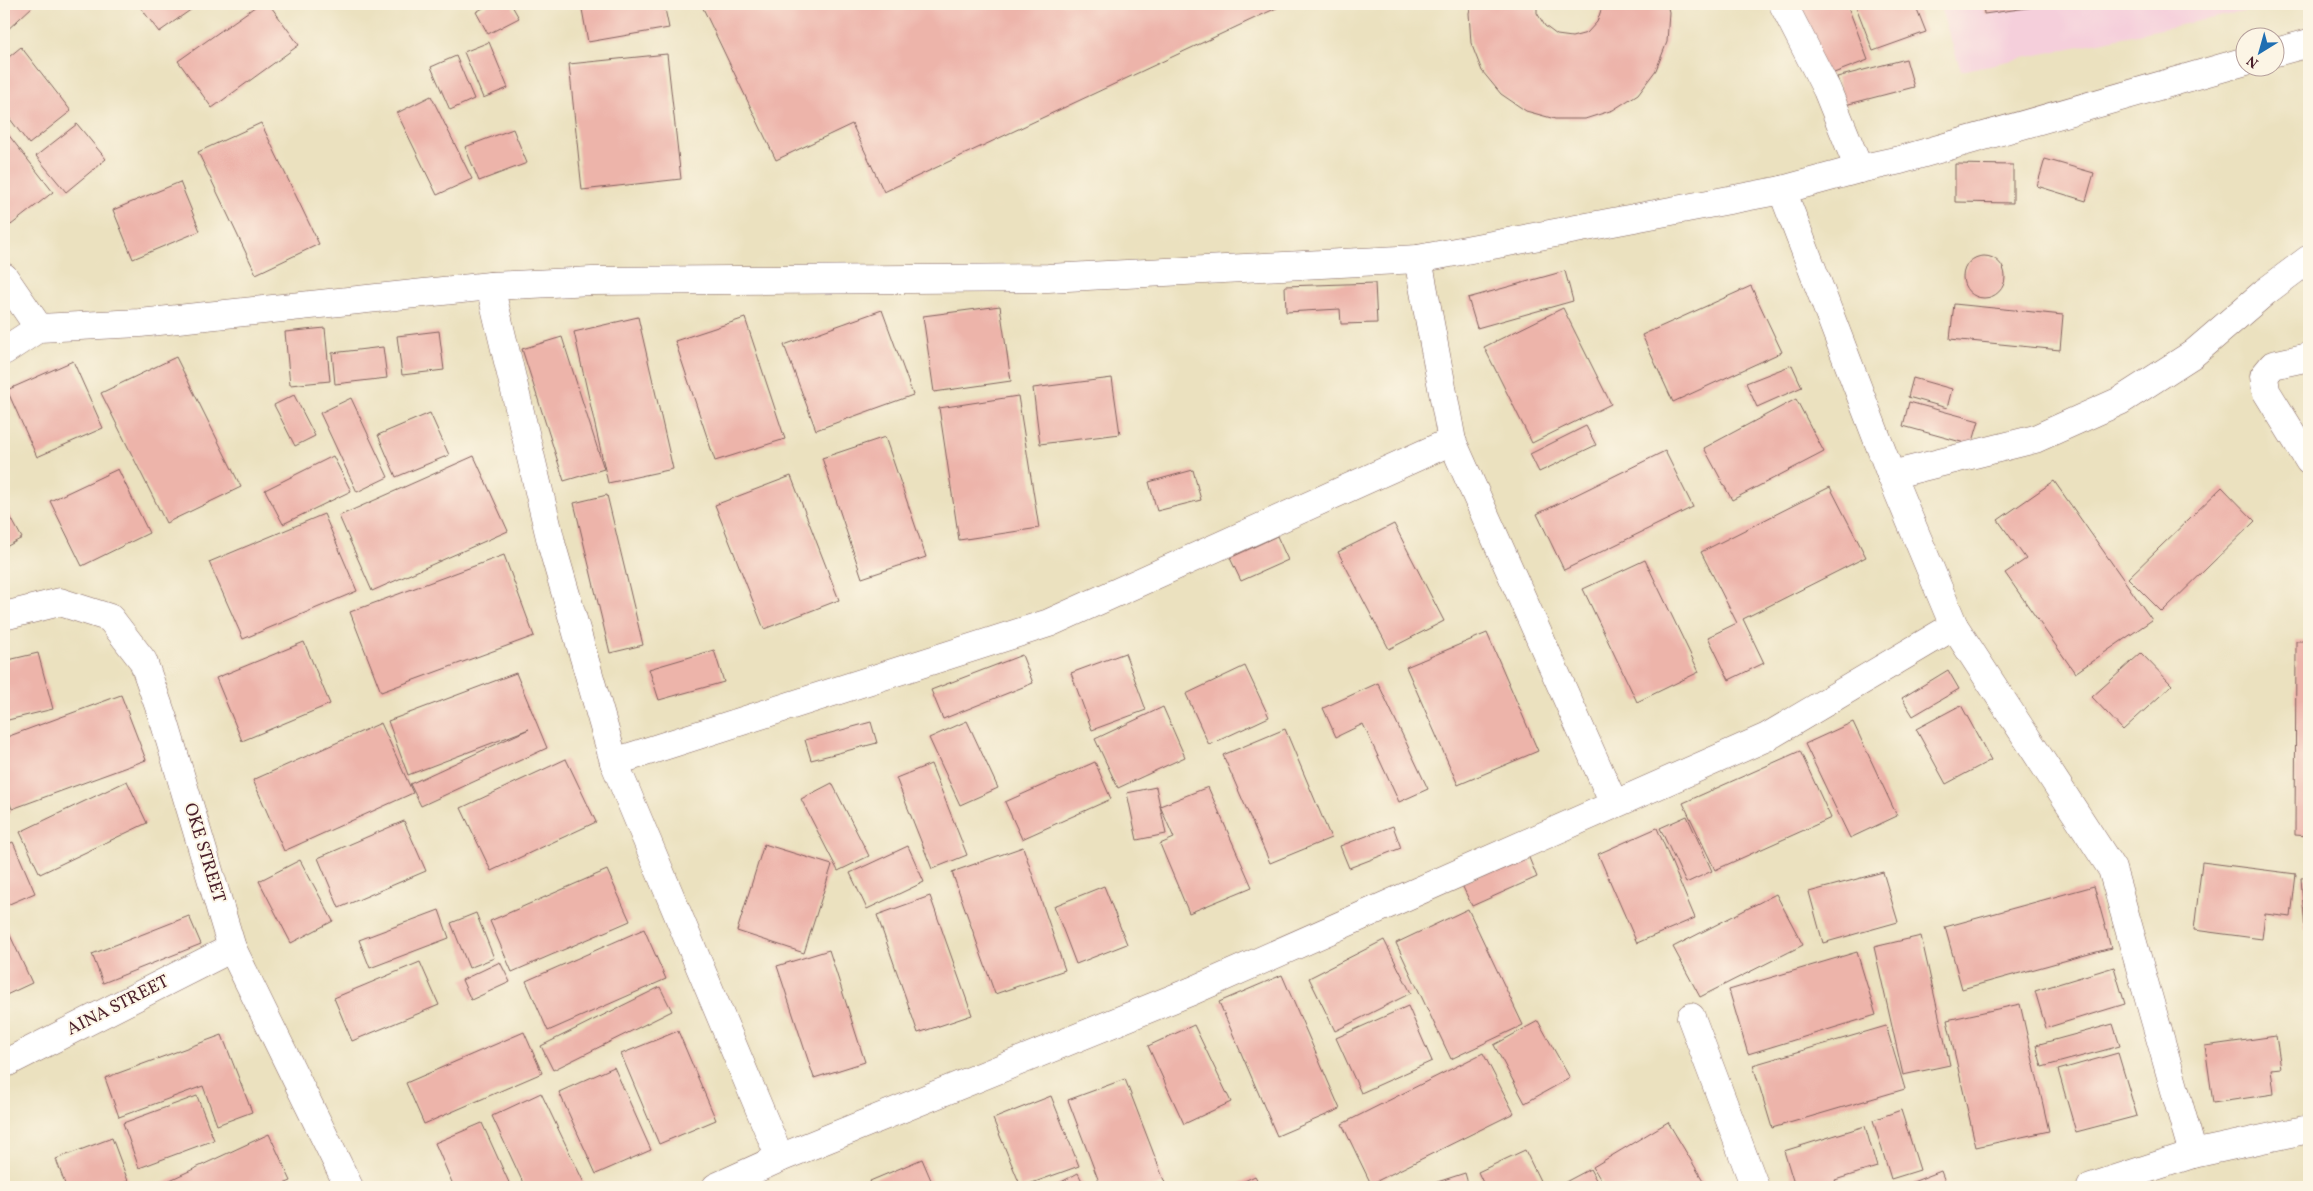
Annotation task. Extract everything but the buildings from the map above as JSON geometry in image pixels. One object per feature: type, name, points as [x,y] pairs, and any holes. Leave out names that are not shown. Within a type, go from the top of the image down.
[{"type":"street","points":[[1783,4],[1827,90],[1859,169]]},
{"type":"street","points":[[2286,49],[2309,43]]},
{"type":"street","points":[[4,351],[39,328],[140,323],[490,286],[592,281],[1048,278],[1418,259],[1782,190],[1900,160],[2236,64]]},
{"type":"street","points":[[1782,190],[1891,475],[1954,626],[2112,870],[2194,1154]]},
{"type":"street","points":[[1418,259],[1452,441],[1614,804]]},
{"type":"street","points":[[1891,475],[2035,439],[2120,401],[2193,354],[2265,292],[2309,259]]},
{"type":"street","points":[[4,277],[39,328]]},
{"type":"street","points":[[490,286],[552,546],[614,762],[780,1158]]},
{"type":"street","points":[[2309,357],[2273,365],[2264,376],[2266,391],[2309,460]]},
{"type":"street","points":[[614,762],[1049,623],[1452,441]]},
{"type":"street","name":"OKE STREET","points":[[4,616],[60,602],[110,618],[142,661],[165,724],[232,948],[349,1187]]},
{"type":"street","points":[[716,1187],[780,1158],[1192,991],[1767,737],[1954,626]]},
{"type":"street","name":"AINA STREET","points":[[4,1064],[232,948]]},
{"type":"street","points":[[1691,1017],[1755,1187]]},
{"type":"street","points":[[2091,1187],[2194,1154],[2309,1128]]},
{"type":"shaded area","points":[[1939,4],[2281,4],[1961,71]]}]
